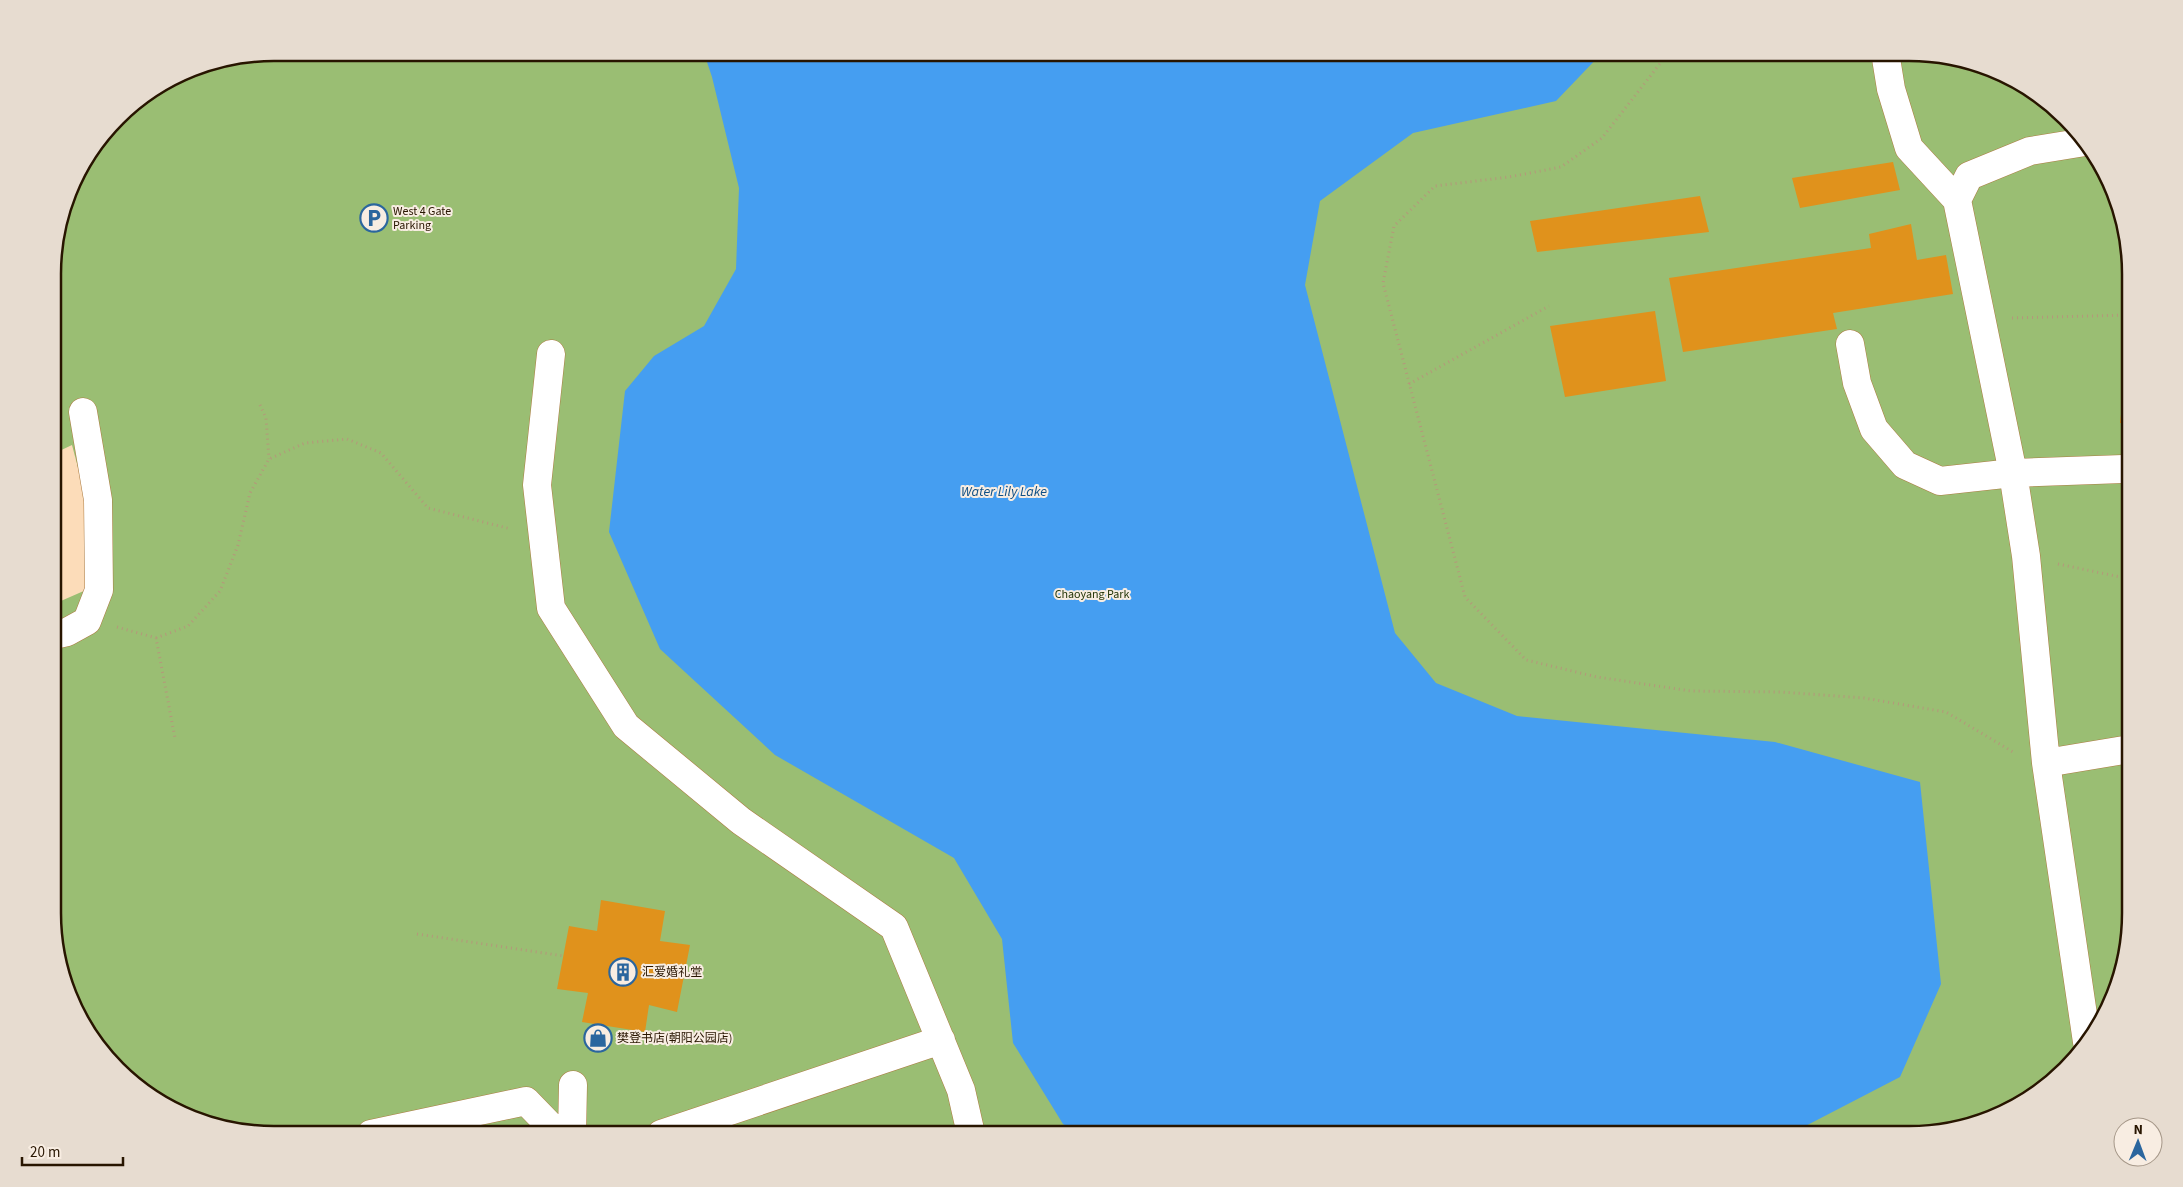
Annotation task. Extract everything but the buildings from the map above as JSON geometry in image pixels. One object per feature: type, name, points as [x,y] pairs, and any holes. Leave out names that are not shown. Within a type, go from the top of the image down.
[{"type":"lane","points":[[1886,61],[1891,90],[1909,148],[1957,200],[2013,473],[2026,556],[2046,763],[2085,1033]]},
{"type":"lane","points":[[1957,200],[1969,176],[2030,151],[2077,143]]},
{"type":"lane","points":[[1850,344],[1858,383],[1874,429],[1905,465],[1940,481],[2013,473],[2122,468]]},
{"type":"lane","points":[[551,354],[537,485],[551,608],[626,726],[741,821],[894,928],[961,1090],[969,1126]]},
{"type":"lane","points":[[61,633],[67,632],[87,620],[99,590],[98,500],[83,412]]},
{"type":"lane","points":[[2046,763],[2122,750]]},
{"type":"lane","points":[[685,1126],[940,1040]]},
{"type":"lane","points":[[572,1126],[573,1085]]},
{"type":"lane","points":[[409,1126],[526,1101],[550,1126]]},
{"type":"path","points":[[1662,61],[1602,138],[1561,167],[1509,177],[1435,186],[1394,226],[1383,283],[1465,597],[1526,660],[1598,677],[1691,691],[1780,692],[1864,698],[1946,712],[2012,751],[2046,763]]},
{"type":"path","points":[[1409,384],[1549,306]]},
{"type":"path","points":[[1980,319],[2122,315]]},
{"type":"path","points":[[117,627],[156,638],[188,626],[220,591],[238,546],[250,493],[269,459],[266,418],[260,404]]},
{"type":"path","points":[[269,459],[305,443],[347,439],[381,453],[428,508],[512,529],[544,545]]},
{"type":"path","points":[[2026,556],[2122,578]]},
{"type":"path","points":[[156,638],[175,738]]},
{"type":"path","points":[[418,934],[564,956]]},
{"type":"green space","name":"Chaoyang Park","points":[[274,61],[1909,61],[1950,65],[1990,77],[2003,83],[2038,105],[2069,134],[2086,156],[2100,180],[2106,193],[2118,233],[2122,274],[2122,913],[2118,954],[2106,994],[2100,1007],[2078,1042],[2049,1073],[2027,1090],[1990,1110],[1937,1124],[1909,1126],[274,1126],[233,1122],[193,1110],[180,1104],[145,1082],[114,1053],[97,1031],[83,1007],[77,994],[65,954],[61,913],[61,601],[86,590],[89,509],[72,445],[61,450],[61,274],[65,233],[77,193],[97,156],[114,134],[134,114],[156,97],[180,83],[193,77],[233,65]]},
{"type":"water","name":"Water Lily Lake","points":[[707,61],[1594,61],[1556,101],[1413,133],[1320,201],[1305,285],[1395,633],[1436,683],[1517,716],[1775,742],[1920,782],[1941,984],[1900,1077],[1805,1126],[1066,1126],[1063,1124],[1013,1043],[1002,939],[954,858],[775,755],[660,649],[609,532],[625,391],[654,356],[704,326],[736,269],[739,188]]},
{"type":"place","name":"West 4 Gate Parking","points":[[374,218]]},
{"type":"place","name":"汇爱婚礼堂","points":[[623,972]]},
{"type":"place","name":"樊登书店(朝阳公园店)","points":[[598,1038]]}]
